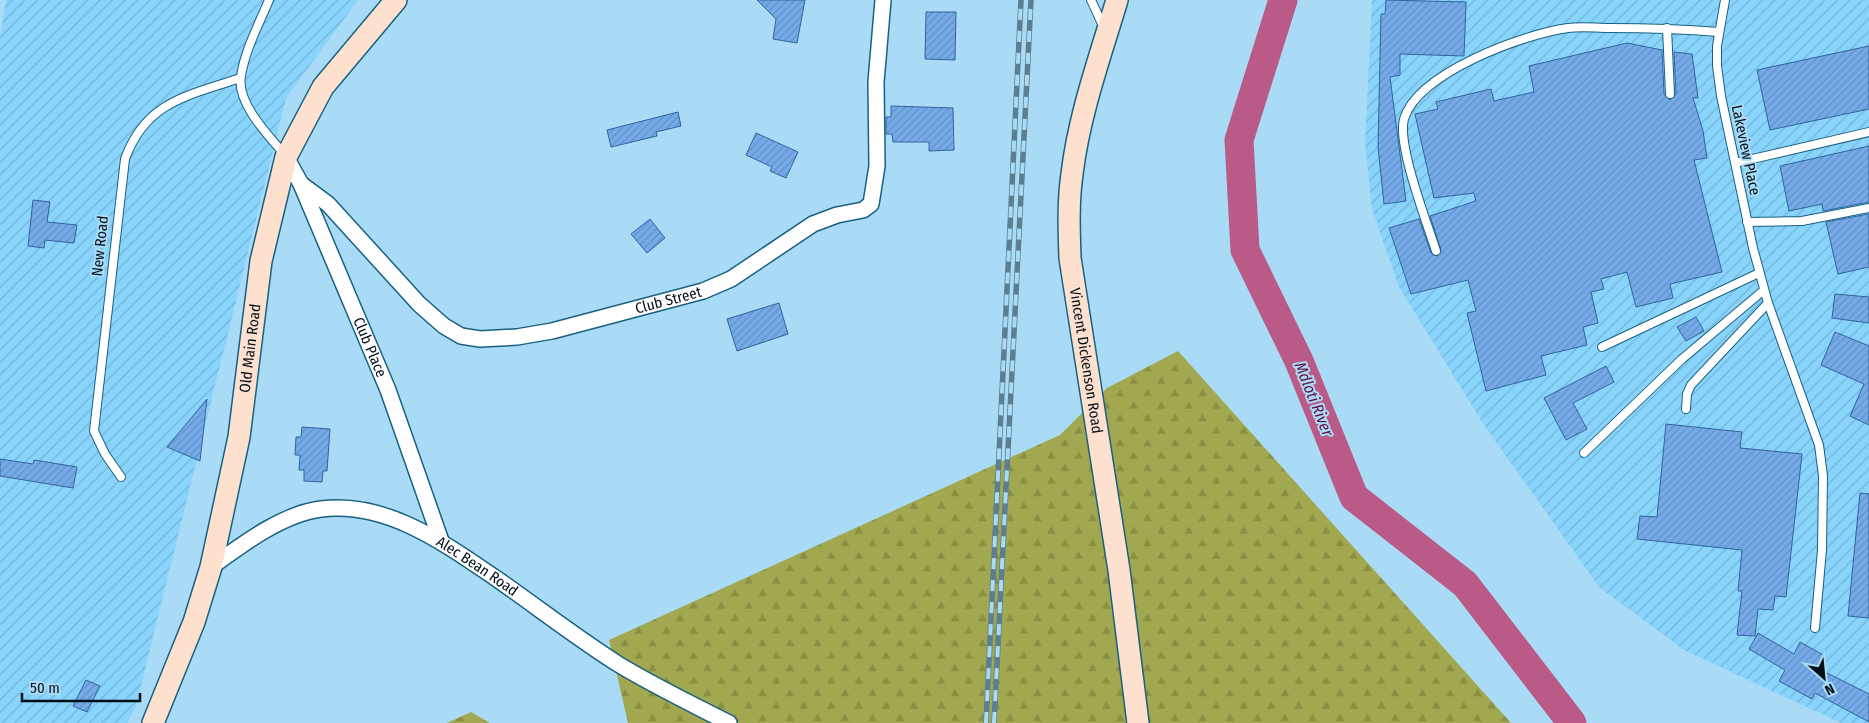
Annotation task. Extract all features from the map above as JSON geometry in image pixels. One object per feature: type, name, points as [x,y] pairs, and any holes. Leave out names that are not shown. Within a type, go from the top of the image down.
[{"type":"street","name":"Old Main Road","points":[[153,723],[194,622],[212,567],[239,436],[261,262],[286,157],[323,87],[396,0]]},
{"type":"street","name":"Club Street","points":[[302,184],[328,204],[419,304],[444,326],[461,336],[480,339],[517,337],[552,331],[703,291],[731,279],[813,224],[837,214],[863,210],[870,204],[876,166],[876,82],[883,0]]},
{"type":"street","name":"Vincent Dickenson Road","points":[[1117,0],[1080,127],[1072,173],[1069,211],[1070,258],[1085,367],[1119,570],[1138,723]]},
{"type":"street","name":"Club Place","points":[[286,157],[302,184],[388,390],[441,541]]},
{"type":"street","name":"Alec Bean Road","points":[[212,567],[258,535],[295,516],[321,509],[346,508],[372,512],[395,519],[441,541],[619,664],[729,723]]},
{"type":"lane","points":[[269,0],[240,78],[244,100],[286,157]]},
{"type":"lane","points":[[1091,0],[1107,33]]},
{"type":"lane","name":"Lakeview Place","points":[[1725,0],[1719,32],[1718,73],[1747,222],[1768,304],[1819,445],[1823,476],[1822,550],[1815,628]]},
{"type":"lane","points":[[1436,252],[1408,158],[1403,131],[1404,120],[1409,108],[1420,94],[1449,72],[1514,41],[1568,28],[1667,28],[1719,32]]},
{"type":"lane","points":[[1667,28],[1670,94]]},
{"type":"lane","name":"New Road","points":[[121,478],[105,454],[94,431],[126,159],[139,129],[163,107],[240,78]]},
{"type":"lane","points":[[1735,163],[1869,132]]},
{"type":"lane","points":[[1747,222],[1802,221],[1869,208]]},
{"type":"lane","points":[[1602,347],[1760,273]]},
{"type":"lane","points":[[1584,453],[1682,359],[1764,290]]},
{"type":"lane","points":[[1686,409],[1690,384],[1768,304]]},
{"type":"shaded area","points":[[6,0],[358,0],[286,98],[136,706],[127,723],[0,723],[0,38]]},
{"type":"shaded area","points":[[1372,0],[1869,0],[1869,723],[1841,723],[1684,650],[1599,587],[1484,425],[1399,287],[1372,209],[1365,143]]},
{"type":"green space","points":[[1178,351],[1511,723],[628,723],[609,640],[1060,435],[1107,388]]},
{"type":"green space","points":[[471,712],[490,723],[447,723]]},
{"type":"building","points":[[757,0],[805,0],[797,43],[773,39],[776,19]]},
{"type":"building","points":[[1386,0],[1466,2],[1464,56],[1400,54],[1400,75],[1390,77],[1406,201],[1384,204],[1378,147],[1381,14],[1385,14]]},
{"type":"building","points":[[926,12],[956,12],[955,60],[925,59]]},
{"type":"building","points":[[1627,43],[1662,50],[1664,94],[1670,100],[1676,94],[1674,52],[1692,54],[1698,98],[1693,98],[1703,131],[1707,158],[1694,160],[1722,272],[1670,284],[1673,298],[1636,307],[1627,272],[1601,279],[1604,289],[1591,292],[1598,323],[1583,327],[1587,345],[1541,356],[1546,375],[1486,391],[1467,313],[1476,311],[1468,280],[1411,294],[1389,228],[1419,219],[1431,253],[1437,256],[1441,250],[1430,216],[1476,201],[1474,193],[1434,198],[1415,114],[1438,109],[1436,102],[1491,89],[1494,101],[1534,92],[1529,66]]},
{"type":"building","points":[[1869,46],[1869,109],[1770,130],[1757,70]]},
{"type":"building","points":[[891,106],[953,108],[954,150],[929,151],[929,142],[893,142],[892,134],[886,134],[886,117],[891,117]]},
{"type":"building","points":[[678,112],[681,126],[656,132],[657,136],[611,147],[607,130]]},
{"type":"building","points":[[756,133],[798,152],[786,178],[770,171],[772,167],[746,155]]},
{"type":"building","points":[[1869,146],[1869,202],[1823,211],[1822,204],[1789,211],[1780,166]]},
{"type":"building","points":[[33,200],[50,202],[47,222],[77,225],[74,243],[45,240],[44,248],[28,246]]},
{"type":"building","points":[[1869,214],[1869,267],[1838,274],[1826,222]]},
{"type":"building","points":[[650,219],[665,238],[647,253],[631,234]]},
{"type":"building","points":[[1835,294],[1869,297],[1869,323],[1832,318]]},
{"type":"building","points":[[779,303],[788,334],[737,351],[727,319]]},
{"type":"building","points":[[1696,317],[1704,331],[1686,341],[1677,327]]},
{"type":"building","points":[[1835,332],[1869,346],[1869,425],[1850,416],[1864,384],[1821,365]]},
{"type":"building","points":[[1606,366],[1614,382],[1573,403],[1587,429],[1566,440],[1544,398]]},
{"type":"building","points":[[207,399],[200,461],[167,447]]},
{"type":"building","points":[[1666,424],[1742,432],[1740,448],[1802,454],[1786,597],[1775,596],[1773,610],[1758,609],[1755,636],[1737,635],[1742,591],[1738,591],[1742,550],[1637,539],[1640,516],[1657,517]]},
{"type":"building","points":[[302,427],[330,429],[327,471],[323,471],[322,482],[304,481],[304,470],[299,470],[300,455],[295,455],[296,437],[301,437]]},
{"type":"building","points":[[0,459],[33,464],[34,460],[77,467],[73,488],[0,476]]},
{"type":"building","points":[[1860,493],[1869,494],[1869,618],[1848,616]]},
{"type":"building","points":[[1758,633],[1794,654],[1800,642],[1825,656],[1819,669],[1869,694],[1869,722],[1815,693],[1812,699],[1779,681],[1785,670],[1749,649]]},
{"type":"building","points":[[86,680],[100,686],[87,712],[73,706]]},
{"type":"waterway","name":"Mdloti River","points":[[1283,0],[1239,140],[1245,250],[1299,361],[1354,497],[1465,584],[1572,723]]},
{"type":"railway","points":[[986,723],[1021,0]]},
{"type":"railway","points":[[994,723],[1031,0]]}]
